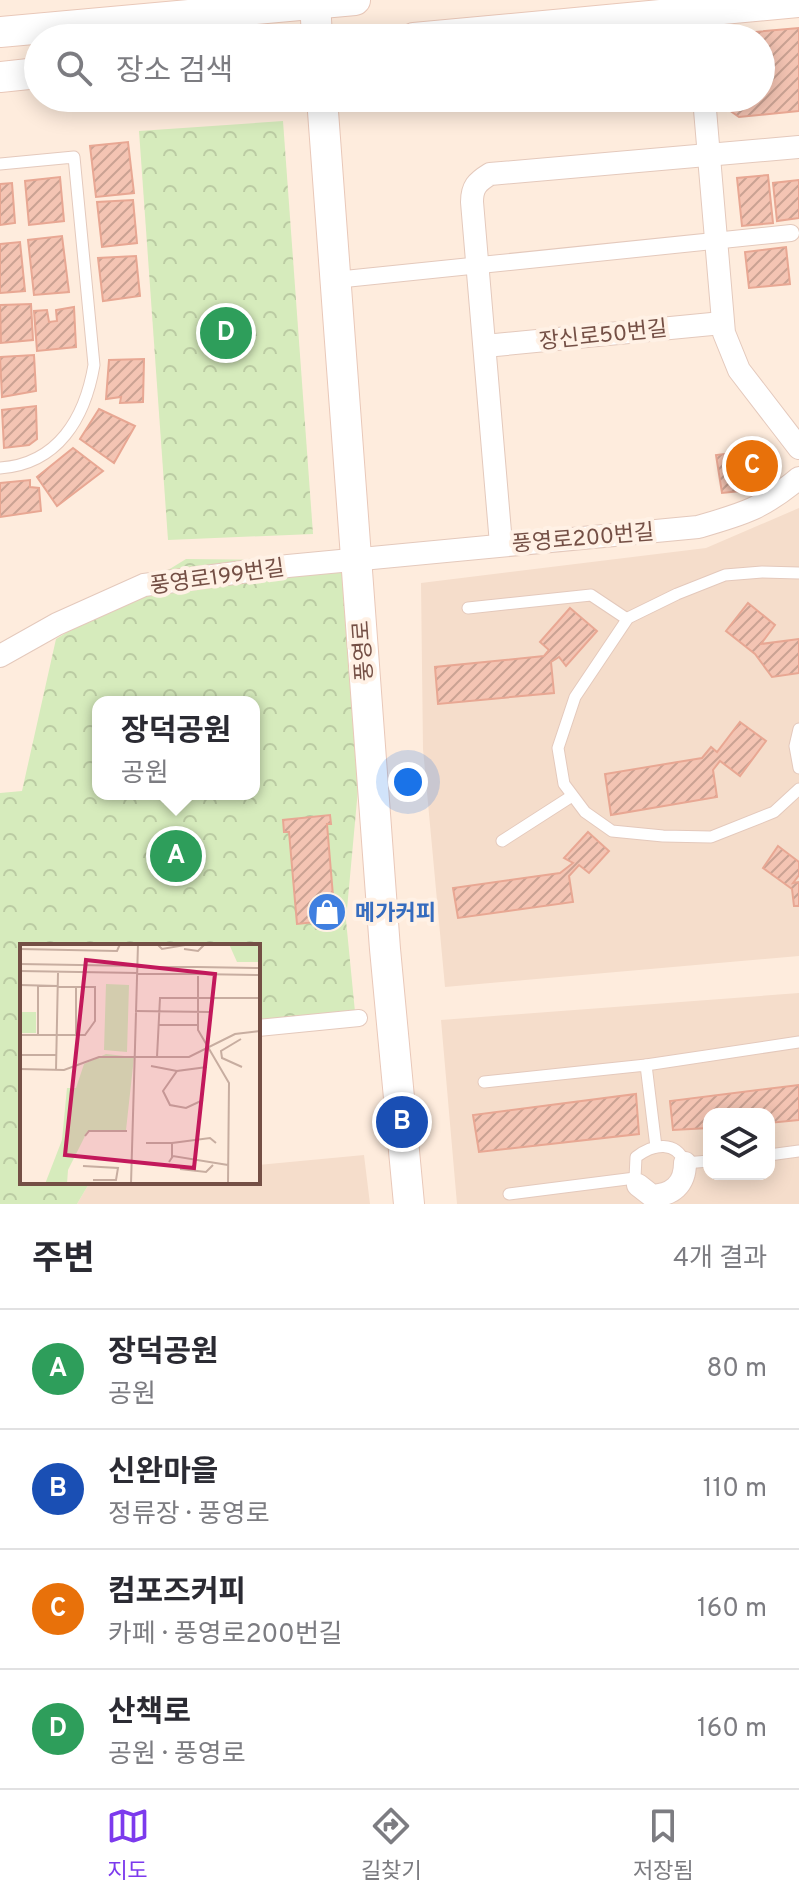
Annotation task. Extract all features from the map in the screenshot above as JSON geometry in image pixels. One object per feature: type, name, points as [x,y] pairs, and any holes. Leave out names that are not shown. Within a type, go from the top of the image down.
[{"type":"main road","points":[[84,24],[355,0]]},
{"type":"main road","points":[[315,2],[316,24]]},
{"type":"main road","points":[[702,24],[799,2]]},
{"type":"main road","points":[[0,32],[24,30]]},
{"type":"main road","points":[[0,77],[24,74]]},
{"type":"main road","name":"풍영로","points":[[323,112],[389,1002],[409,1204]]},
{"type":"street","points":[[705,112],[722,323],[739,370],[799,448]]},
{"type":"street","points":[[501,544],[472,190],[478,181],[490,174],[799,147]]},
{"type":"street","points":[[335,280],[791,233]]},
{"type":"street","name":"장신로50번길","points":[[485,346],[722,323]]},
{"type":"street","name":"풍영로200번길","points":[[355,561],[501,544],[698,527],[755,509],[775,498],[799,478]]},
{"type":"street","name":"풍영로199번길","points":[[0,656],[86,609],[144,585],[288,566],[355,561]]},
{"type":"street","points":[[260,1028],[359,1018]]},
{"type":"street","points":[[647,1191],[675,1190],[685,1173],[685,1163]]},
{"type":"lane","points":[[0,164],[74,157],[94,365],[89,393],[76,422],[58,443],[44,455],[21,467],[0,468]]},
{"type":"lane","points":[[799,573],[725,575],[627,619],[575,697],[558,748],[564,784],[585,812],[612,831],[711,837],[774,812],[799,789]]},
{"type":"lane","points":[[468,608],[591,595],[627,619]]},
{"type":"lane","points":[[799,729],[795,746],[799,768]]},
{"type":"lane","points":[[502,841],[572,796]]},
{"type":"lane","points":[[484,1082],[646,1065],[799,1042]]},
{"type":"lane","points":[[646,1065],[656,1147]]},
{"type":"lane","points":[[509,1194],[647,1191],[636,1157],[656,1147],[674,1149],[681,1154],[685,1163],[703,1162]]},
{"type":"lane","points":[[775,1154],[799,1151]]},
{"type":"shaded area","points":[[799,508],[799,956],[445,987],[423,749],[421,583],[706,548]]},
{"type":"shaded area","points":[[799,993],[799,1204],[457,1204],[441,1020]]},
{"type":"shaded area","points":[[364,1155],[370,1204],[77,1204],[89,1184],[260,1184],[260,1165]]},
{"type":"green space","points":[[283,121],[313,534],[168,540],[139,131]]},
{"type":"green space","points":[[186,559],[355,561],[362,746],[346,920],[355,1012],[260,1021],[260,944],[20,944],[20,1184],[89,1184],[77,1204],[0,1204],[0,793],[22,791],[56,639]]},
{"type":"building","points":[[799,28],[799,111],[739,117],[732,112],[775,112],[775,30]]},
{"type":"building","points":[[128,142],[134,193],[96,197],[90,146]]},
{"type":"building","points":[[768,175],[773,223],[742,226],[737,178]]},
{"type":"building","points":[[60,177],[64,221],[29,225],[25,181]]},
{"type":"building","points":[[799,180],[799,218],[777,221],[773,183]]},
{"type":"building","points":[[12,183],[15,223],[0,225],[0,184]]},
{"type":"building","points":[[133,200],[137,243],[102,247],[97,202]]},
{"type":"building","points":[[62,236],[69,292],[34,295],[28,240]]},
{"type":"building","points":[[20,242],[25,291],[0,293],[0,244]]},
{"type":"building","points":[[786,247],[790,284],[749,288],[745,252]]},
{"type":"building","points":[[136,256],[140,296],[103,301],[98,258]]},
{"type":"building","points":[[31,304],[33,340],[1,343],[0,305]]},
{"type":"building","points":[[74,307],[76,347],[37,351],[34,311],[47,310],[49,322],[57,321],[56,310]]},
{"type":"building","points":[[34,355],[36,391],[2,397],[0,357]]},
{"type":"building","points":[[144,359],[143,402],[120,403],[121,397],[106,399],[109,360]]},
{"type":"building","points":[[36,406],[37,439],[29,445],[4,448],[2,410]]},
{"type":"building","points":[[99,409],[135,426],[114,463],[80,439]]},
{"type":"building","points":[[73,448],[103,471],[57,506],[37,477]]},
{"type":"building","points":[[764,449],[765,464],[756,465],[757,473],[739,475],[740,491],[722,493],[716,455]]},
{"type":"building","points":[[30,480],[30,487],[39,488],[41,511],[0,517],[0,483]]},
{"type":"building","points":[[748,603],[775,625],[761,644],[799,639],[799,673],[772,677],[755,654],[726,631]]},
{"type":"building","points":[[570,608],[597,631],[566,666],[559,657],[551,662],[554,693],[438,704],[435,667],[544,656],[549,650],[540,642]]},
{"type":"building","points":[[740,722],[766,741],[740,776],[720,761],[713,770],[717,797],[611,815],[605,774],[702,758],[711,747],[717,752]]},
{"type":"building","points":[[330,815],[331,824],[327,824],[335,920],[297,924],[289,832],[284,832],[283,820]]},
{"type":"building","points":[[588,832],[609,851],[589,873],[579,865],[569,876],[573,902],[458,918],[453,888],[560,873],[573,863],[564,858]]},
{"type":"building","points":[[778,846],[799,862],[799,875],[793,883],[799,882],[799,906],[794,906],[792,889],[763,868]]},
{"type":"building","points":[[799,1085],[799,1120],[775,1122],[775,1108],[703,1108],[703,1128],[673,1130],[670,1101]]},
{"type":"building","points":[[636,1094],[639,1134],[479,1152],[473,1115]]},
{"type":"place","name":"산책로","points":[[226,333]]},
{"type":"place","name":"컴포즈커피","points":[[752,466]]},
{"type":"place","name":"장덕공원","points":[[176,856]]},
{"type":"place","name":"메가커피","points":[[327,912]]},
{"type":"place","name":"신완마을","points":[[402,1122]]}]
